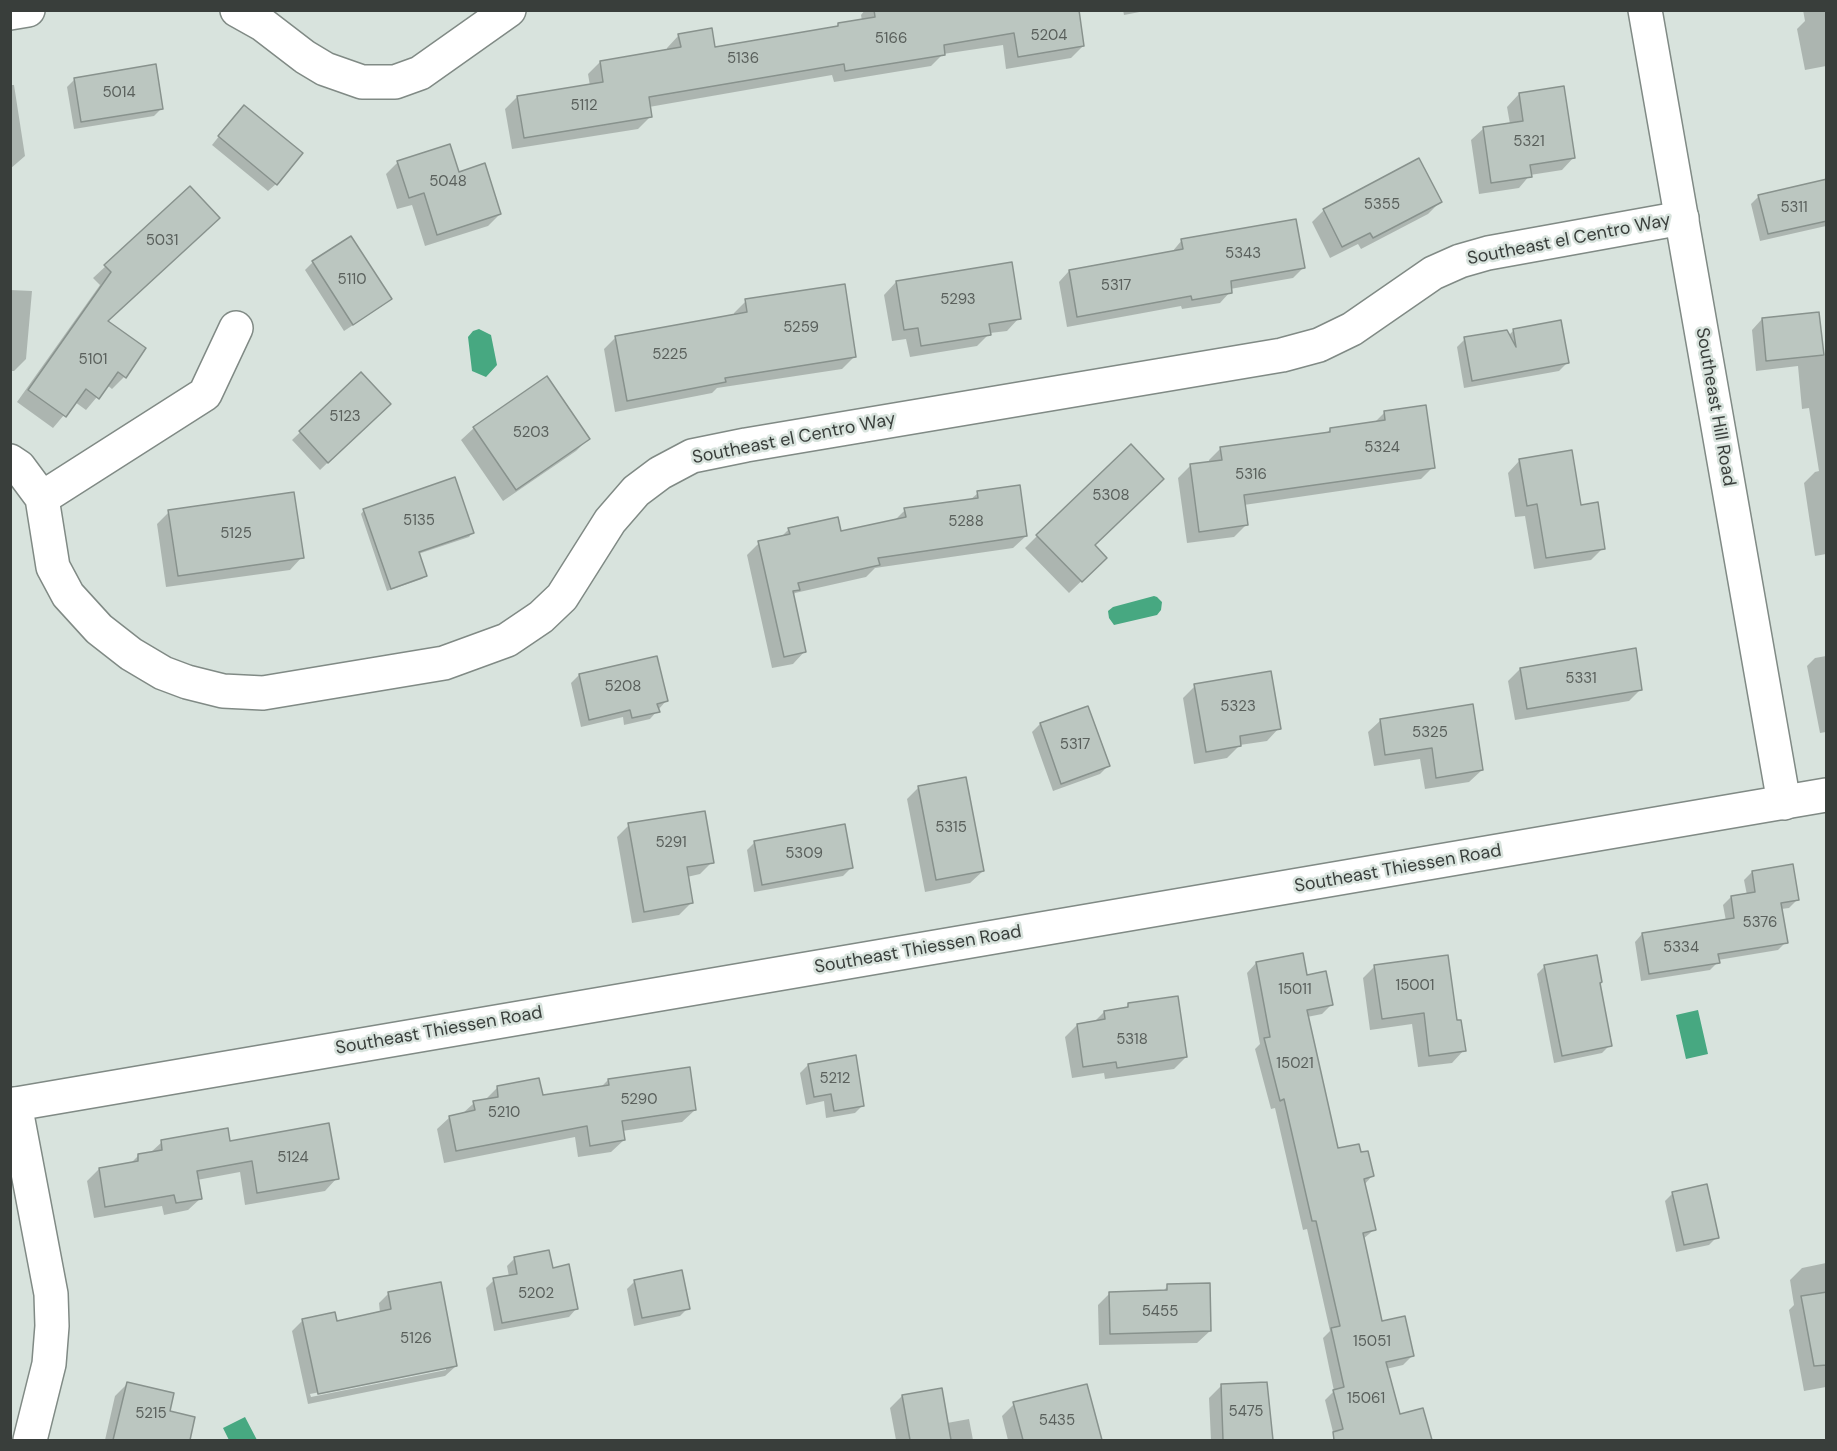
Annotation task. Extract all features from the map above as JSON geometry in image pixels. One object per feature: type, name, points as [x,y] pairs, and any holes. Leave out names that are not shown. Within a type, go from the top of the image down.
[{"type":"street","points":[[10,14],[28,10]]},
{"type":"street","points":[[237,10],[262,24],[305,57],[325,69],[362,82],[395,82],[420,73],[509,10]]},
{"type":"street","name":"Southeast Hill Road","points":[[1645,10],[1784,803]]},
{"type":"street","name":"Southeast el Centro Way","points":[[10,461],[20,466],[42,498],[53,567],[68,595],[99,629],[131,654],[163,673],[187,682],[223,690],[263,693],[444,663],[507,640],[541,617],[562,597],[610,521],[636,491],[660,473],[692,456],[1282,355],[1319,345],[1352,329],[1433,273],[1460,261],[1488,253],[1682,218]]},
{"type":"street","points":[[42,498],[205,394],[236,328]]},
{"type":"street","name":"Southeast Thiessen Road","points":[[13,1104],[1827,795]]},
{"type":"street","points":[[13,1104],[51,1294],[52,1326],[49,1364],[30,1440]]},
{"type":"shaded area","points":[[479,329],[491,335],[497,365],[486,377],[472,371],[468,337],[473,331]]},
{"type":"shaded area","points":[[1154,596],[1162,602],[1161,610],[1157,615],[1114,625],[1109,618],[1108,611],[1113,607]]},
{"type":"shaded area","points":[[1698,1010],[1708,1054],[1686,1059],[1676,1015]]},
{"type":"shaded area","points":[[245,1417],[257,1440],[229,1440],[223,1428]]},
{"type":"building","points":[[874,10],[1079,10],[1084,46],[1018,57],[1014,33],[944,45],[945,55],[845,71],[844,64],[649,97],[652,117],[524,138],[517,96],[603,82],[600,61],[681,47],[678,34],[712,28],[715,47],[838,26],[838,23],[875,17]]},
{"type":"building","points":[[156,64],[163,109],[81,122],[74,78]]},
{"type":"building","points":[[1564,86],[1575,158],[1530,165],[1532,177],[1491,183],[1483,127],[1523,121],[1519,93]]},
{"type":"building","points":[[244,105],[303,153],[277,185],[218,136]]},
{"type":"building","points":[[450,144],[459,172],[485,163],[501,214],[437,235],[424,193],[409,198],[397,161]]},
{"type":"building","points":[[1419,158],[1442,202],[1373,238],[1370,233],[1342,247],[1323,209]]},
{"type":"building","points":[[1827,179],[1827,221],[1768,234],[1758,195]]},
{"type":"building","points":[[190,186],[220,218],[108,321],[146,348],[126,378],[118,372],[99,399],[86,389],[66,417],[28,390],[111,272],[104,265]]},
{"type":"building","points":[[1296,219],[1305,268],[1231,281],[1232,293],[1192,300],[1191,296],[1077,317],[1069,270],[1183,249],[1181,239]]},
{"type":"building","points":[[351,236],[392,299],[353,325],[312,261]]},
{"type":"building","points":[[1012,262],[1021,319],[989,324],[991,335],[921,346],[918,328],[904,330],[896,281]]},
{"type":"building","points":[[845,284],[856,357],[725,378],[726,382],[627,401],[615,336],[747,312],[745,299]]},
{"type":"building","points":[[1819,312],[1824,355],[1766,361],[1762,318]]},
{"type":"building","points":[[1561,320],[1569,363],[1472,381],[1464,337],[1507,330],[1516,347],[1513,329]]},
{"type":"building","points":[[361,372],[391,404],[328,463],[299,431]]},
{"type":"building","points":[[547,376],[590,439],[516,490],[473,427]]},
{"type":"building","points":[[1426,405],[1435,468],[1244,495],[1248,525],[1199,532],[1190,464],[1222,460],[1220,447],[1330,432],[1330,428],[1385,420],[1384,411]]},
{"type":"building","points":[[1131,444],[1164,479],[1095,545],[1107,558],[1082,582],[1036,535]]},
{"type":"building","points":[[1572,450],[1581,505],[1598,502],[1605,549],[1546,558],[1537,504],[1527,506],[1519,459]]},
{"type":"building","points":[[455,477],[474,533],[419,552],[427,576],[391,589],[363,509]]},
{"type":"building","points":[[1020,485],[1027,536],[878,558],[880,565],[798,583],[800,590],[793,591],[806,652],[784,657],[758,541],[790,534],[788,528],[838,517],[841,531],[906,517],[904,508],[978,498],[977,491]]},
{"type":"building","points":[[294,492],[304,558],[178,576],[168,510]]},
{"type":"building","points":[[1636,648],[1642,690],[1527,709],[1520,668]]},
{"type":"building","points":[[657,656],[668,701],[657,704],[660,712],[632,718],[630,710],[589,720],[579,674]]},
{"type":"building","points":[[1271,671],[1281,729],[1240,736],[1241,746],[1206,752],[1194,684]]},
{"type":"building","points":[[1473,704],[1483,770],[1436,778],[1432,748],[1385,755],[1380,719]]},
{"type":"building","points":[[1088,706],[1110,766],[1061,784],[1040,723]]},
{"type":"building","points":[[966,777],[984,871],[936,880],[918,786]]},
{"type":"building","points":[[705,811],[714,863],[687,867],[693,903],[644,912],[628,823]]},
{"type":"building","points":[[845,824],[853,868],[762,885],[754,841]]},
{"type":"building","points":[[1793,864],[1799,900],[1781,903],[1788,943],[1718,954],[1720,963],[1649,974],[1642,933],[1734,918],[1731,896],[1755,892],[1752,871]]},
{"type":"building","points":[[1303,953],[1307,975],[1326,971],[1333,1005],[1307,1010],[1338,1148],[1359,1144],[1361,1152],[1368,1151],[1374,1176],[1364,1179],[1376,1230],[1363,1233],[1382,1321],[1405,1316],[1414,1356],[1386,1362],[1400,1414],[1423,1408],[1432,1440],[1334,1440],[1333,1432],[1343,1429],[1333,1390],[1344,1387],[1331,1328],[1340,1326],[1316,1221],[1312,1221],[1284,1099],[1280,1101],[1264,1038],[1270,1037],[1256,962]]},
{"type":"building","points":[[1448,955],[1457,1020],[1461,1020],[1466,1051],[1429,1056],[1424,1013],[1382,1019],[1374,965]]},
{"type":"building","points":[[1597,955],[1612,1046],[1562,1056],[1544,965]]},
{"type":"building","points":[[1178,996],[1187,1057],[1117,1068],[1116,1062],[1083,1067],[1077,1024],[1105,1019],[1104,1011],[1128,1007],[1128,1003]]},
{"type":"building","points":[[856,1055],[864,1106],[834,1111],[831,1094],[814,1097],[808,1064]]},
{"type":"building","points":[[690,1067],[696,1110],[622,1121],[625,1140],[590,1146],[587,1126],[456,1151],[449,1116],[475,1110],[473,1101],[498,1097],[497,1086],[539,1078],[543,1095],[609,1085],[608,1079]]},
{"type":"building","points":[[329,1123],[339,1179],[257,1193],[252,1161],[197,1171],[202,1199],[176,1203],[174,1195],[105,1207],[99,1168],[138,1161],[138,1154],[162,1150],[161,1140],[228,1128],[230,1141]]},
{"type":"building","points":[[1707,1184],[1719,1238],[1684,1245],[1672,1192]]},
{"type":"building","points":[[549,1250],[553,1268],[569,1264],[578,1309],[502,1323],[493,1278],[517,1274],[514,1257]]},
{"type":"building","points":[[682,1270],[690,1309],[642,1318],[634,1280]]},
{"type":"building","points":[[441,1282],[457,1366],[318,1394],[302,1319],[335,1312],[337,1321],[391,1309],[388,1292]]},
{"type":"building","points":[[1210,1283],[1211,1331],[1110,1334],[1109,1292],[1167,1290],[1167,1284]]},
{"type":"building","points":[[1827,1292],[1827,1365],[1814,1366],[1801,1296]]},
{"type":"building","points":[[127,1382],[174,1393],[170,1411],[195,1417],[190,1440],[113,1440]]},
{"type":"building","points":[[1267,1382],[1273,1440],[1223,1440],[1221,1384]]},
{"type":"building","points":[[1087,1384],[1102,1440],[1023,1440],[1013,1402]]},
{"type":"building","points":[[942,1388],[951,1440],[910,1440],[902,1395]]}]
